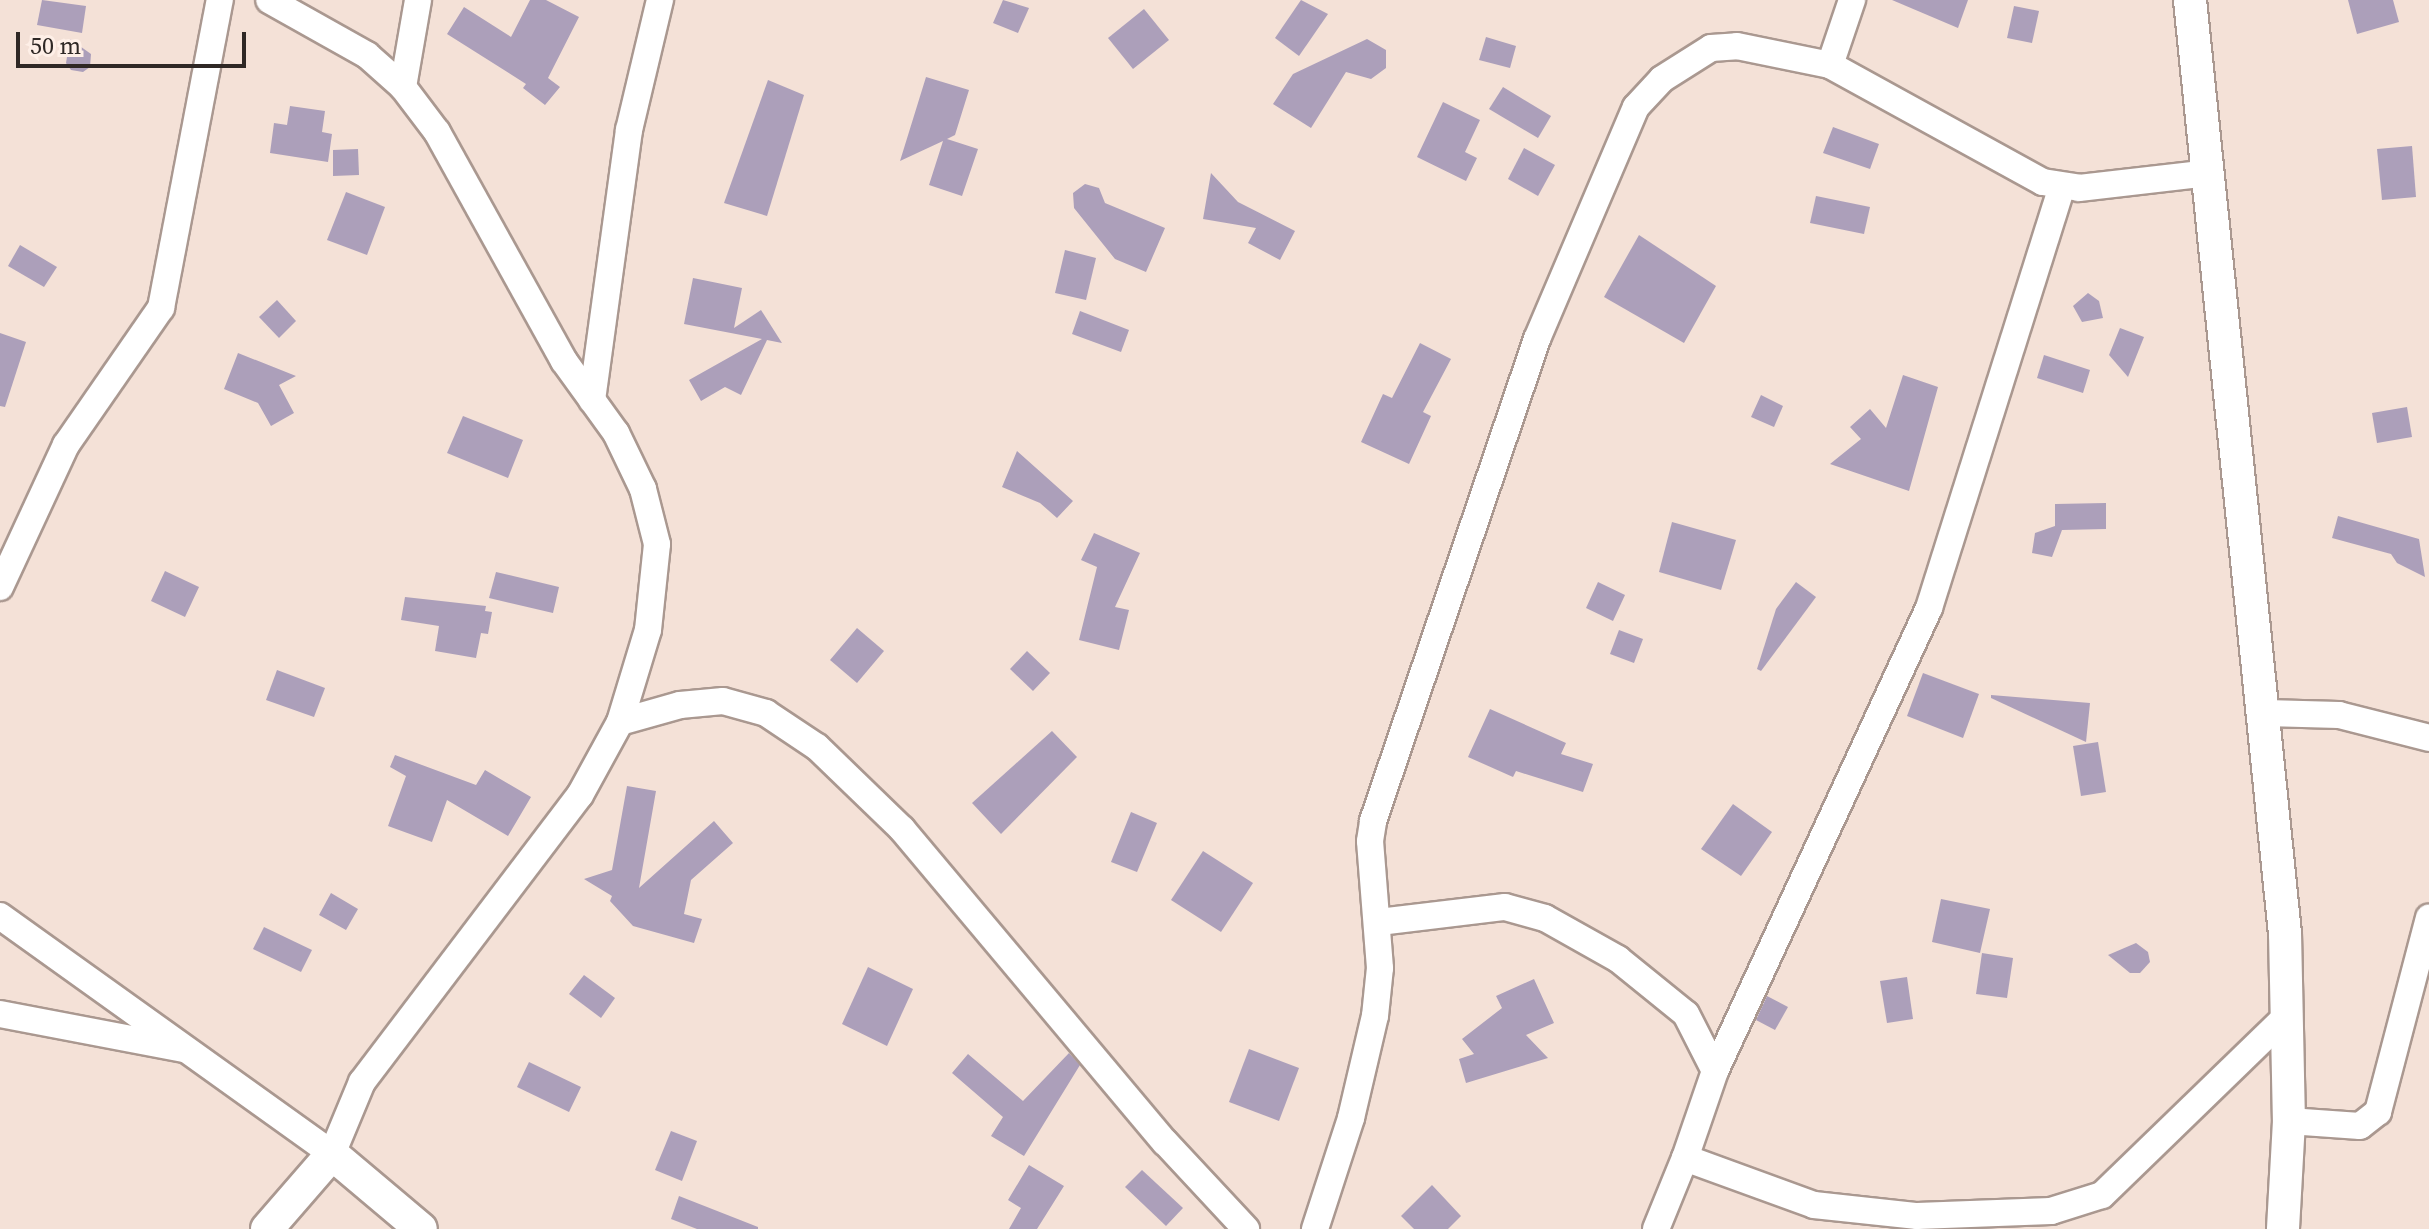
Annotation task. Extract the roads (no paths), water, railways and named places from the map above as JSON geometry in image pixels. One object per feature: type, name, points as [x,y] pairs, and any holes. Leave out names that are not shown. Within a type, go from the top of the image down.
[{"type":"street","points":[[0,587],[66,445],[161,308],[220,0]]},
{"type":"street","points":[[267,1229],[332,1154],[362,1082],[580,795],[620,722],[648,630],[657,544],[643,489],[616,433],[564,361],[437,132],[403,87],[337,35],[269,0]]},
{"type":"street","points":[[403,87],[418,0]]},
{"type":"street","points":[[592,400],[629,130],[660,0]]},
{"type":"street","points":[[1830,65],[1852,0]]},
{"type":"street","points":[[2190,0],[2266,713],[2289,1014],[2289,1121],[2283,1229]]},
{"type":"street","points":[[1315,1229],[1351,1118],[1375,1016],[1379,922],[1370,841],[1377,806],[1537,339],[1636,107],[1662,79],[1711,48],[1761,49],[1830,65],[1995,160],[2062,187],[2208,173]]},
{"type":"street","points":[[1656,1229],[1715,1071],[1929,608],[2062,187]]},
{"type":"street","points":[[620,722],[680,705],[723,701],[766,713],[817,747],[902,829],[1165,1142],[1246,1229]]},
{"type":"street","points":[[2266,713],[2339,715],[2429,738]]},
{"type":"street","points":[[1379,922],[1505,907],[1545,918],[1618,959],[1686,1014],[1715,1071]]},
{"type":"street","points":[[0,916],[195,1051],[332,1154],[421,1229]]},
{"type":"street","points":[[2289,1121],[2360,1126],[2378,1112],[2429,918]]},
{"type":"street","points":[[0,1014],[195,1051]]},
{"type":"street","points":[[1685,1158],[1814,1205],[1875,1214],[2051,1211],[2078,1205],[2102,1195],[2289,1014]]}]
